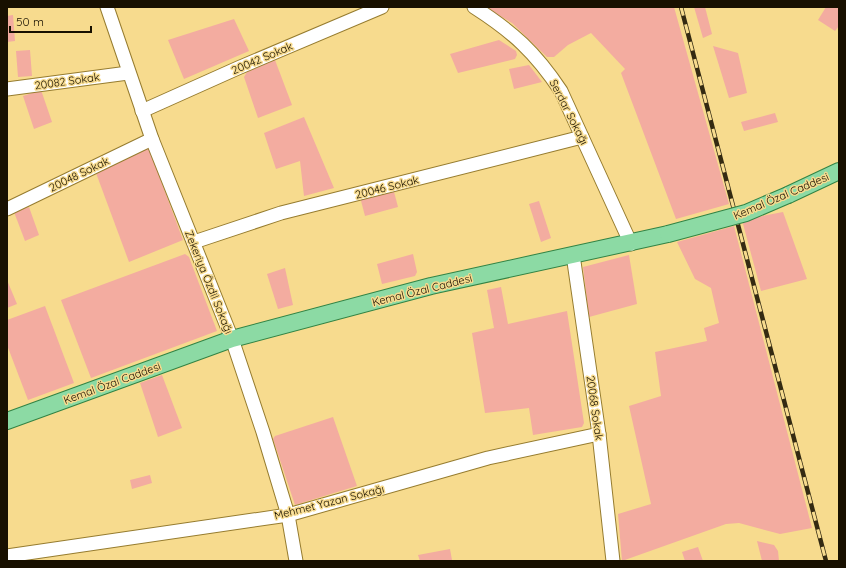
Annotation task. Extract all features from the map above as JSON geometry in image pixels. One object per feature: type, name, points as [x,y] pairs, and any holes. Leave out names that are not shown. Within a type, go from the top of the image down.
[{"type":"main road","name":"Kemal Özal Caddesi","points":[[7,421],[232,339],[431,286],[631,244],[746,213],[839,171]]},
{"type":"street","name":"Zekeriya Özdil Sokağı","points":[[107,7],[128,73],[152,139],[232,339],[288,514],[296,561]]},
{"type":"street","name":"20042 Sokak","points":[[142,111],[238,68],[382,7]]},
{"type":"street","name":"Serdar Sokağı","points":[[474,7],[506,28],[536,57],[561,91],[631,244]]},
{"type":"street","name":"20082 Sokak","points":[[7,89],[128,73]]},
{"type":"street","name":"20046 Sokak","points":[[194,242],[281,213],[582,137]]},
{"type":"street","name":"20048 Sokak","points":[[7,208],[152,139]]},
{"type":"street","name":"20068 Sokak","points":[[573,255],[598,434],[613,561]]},
{"type":"street","name":"Mehmet Yazan Sokağı","points":[[7,556],[288,514],[488,458],[598,434]]},
{"type":"shaded area","points":[[485,7],[674,7],[729,204],[676,219],[621,73],[625,69],[591,33],[568,45],[554,57],[547,57],[512,23]]},
{"type":"shaded area","points":[[694,7],[705,7],[712,34],[703,38]]},
{"type":"shaded area","points":[[826,7],[839,7],[839,26],[835,31],[818,20]]},
{"type":"shaded area","points":[[13,15],[15,41],[7,42],[7,16]]},
{"type":"shaded area","points":[[234,19],[249,51],[184,79],[168,40]]},
{"type":"shaded area","points":[[499,40],[516,51],[517,55],[515,59],[458,73],[450,54]]},
{"type":"shaded area","points":[[713,46],[738,53],[747,93],[729,98]]},
{"type":"shaded area","points":[[30,50],[32,76],[18,77],[16,51]]},
{"type":"shaded area","points":[[275,60],[292,105],[258,118],[244,77],[247,72]]},
{"type":"shaded area","points":[[529,65],[542,82],[514,89],[509,69]]},
{"type":"shaded area","points":[[41,90],[52,122],[34,129],[23,96]]},
{"type":"shaded area","points":[[775,113],[778,122],[744,131],[741,122]]},
{"type":"shaded area","points":[[304,117],[334,188],[304,196],[300,161],[276,169],[264,133]]},
{"type":"shaded area","points":[[148,146],[183,240],[129,262],[96,173]]},
{"type":"shaded area","points":[[393,188],[398,207],[365,216],[360,197]]},
{"type":"shaded area","points":[[539,201],[551,238],[541,242],[529,204]]},
{"type":"shaded area","points":[[29,207],[39,235],[25,241],[14,212]]},
{"type":"shaded area","points":[[783,212],[807,279],[761,291],[742,220]]},
{"type":"shaded area","points":[[734,226],[812,528],[780,534],[739,523],[726,524],[622,561],[618,514],[651,504],[629,406],[661,396],[655,352],[707,341],[704,328],[719,323],[711,288],[695,279],[677,242]]},
{"type":"shaded area","points":[[185,254],[189,257],[217,331],[91,378],[61,300]]},
{"type":"shaded area","points":[[413,254],[417,272],[415,276],[382,284],[377,264]]},
{"type":"shaded area","points":[[629,255],[637,304],[589,317],[583,267]]},
{"type":"shaded area","points":[[285,268],[293,305],[278,309],[267,274]]},
{"type":"shaded area","points":[[7,280],[17,304],[7,308]]},
{"type":"shaded area","points":[[501,287],[508,324],[567,311],[584,423],[582,427],[533,435],[529,408],[485,413],[472,333],[494,328],[487,290]]},
{"type":"shaded area","points":[[45,306],[74,383],[28,400],[7,345],[7,320]]},
{"type":"shaded area","points":[[162,375],[182,428],[158,437],[140,383]]},
{"type":"shaded area","points":[[333,417],[357,486],[295,505],[273,439],[275,436]]},
{"type":"shaded area","points":[[150,475],[152,483],[132,489],[130,480]]},
{"type":"shaded area","points":[[757,541],[774,545],[778,551],[779,561],[762,561]]},
{"type":"shaded area","points":[[698,547],[703,561],[685,561],[682,552]]},
{"type":"shaded area","points":[[450,549],[452,560],[420,561],[418,555]]},
{"type":"railway","points":[[681,7],[826,561]]}]
